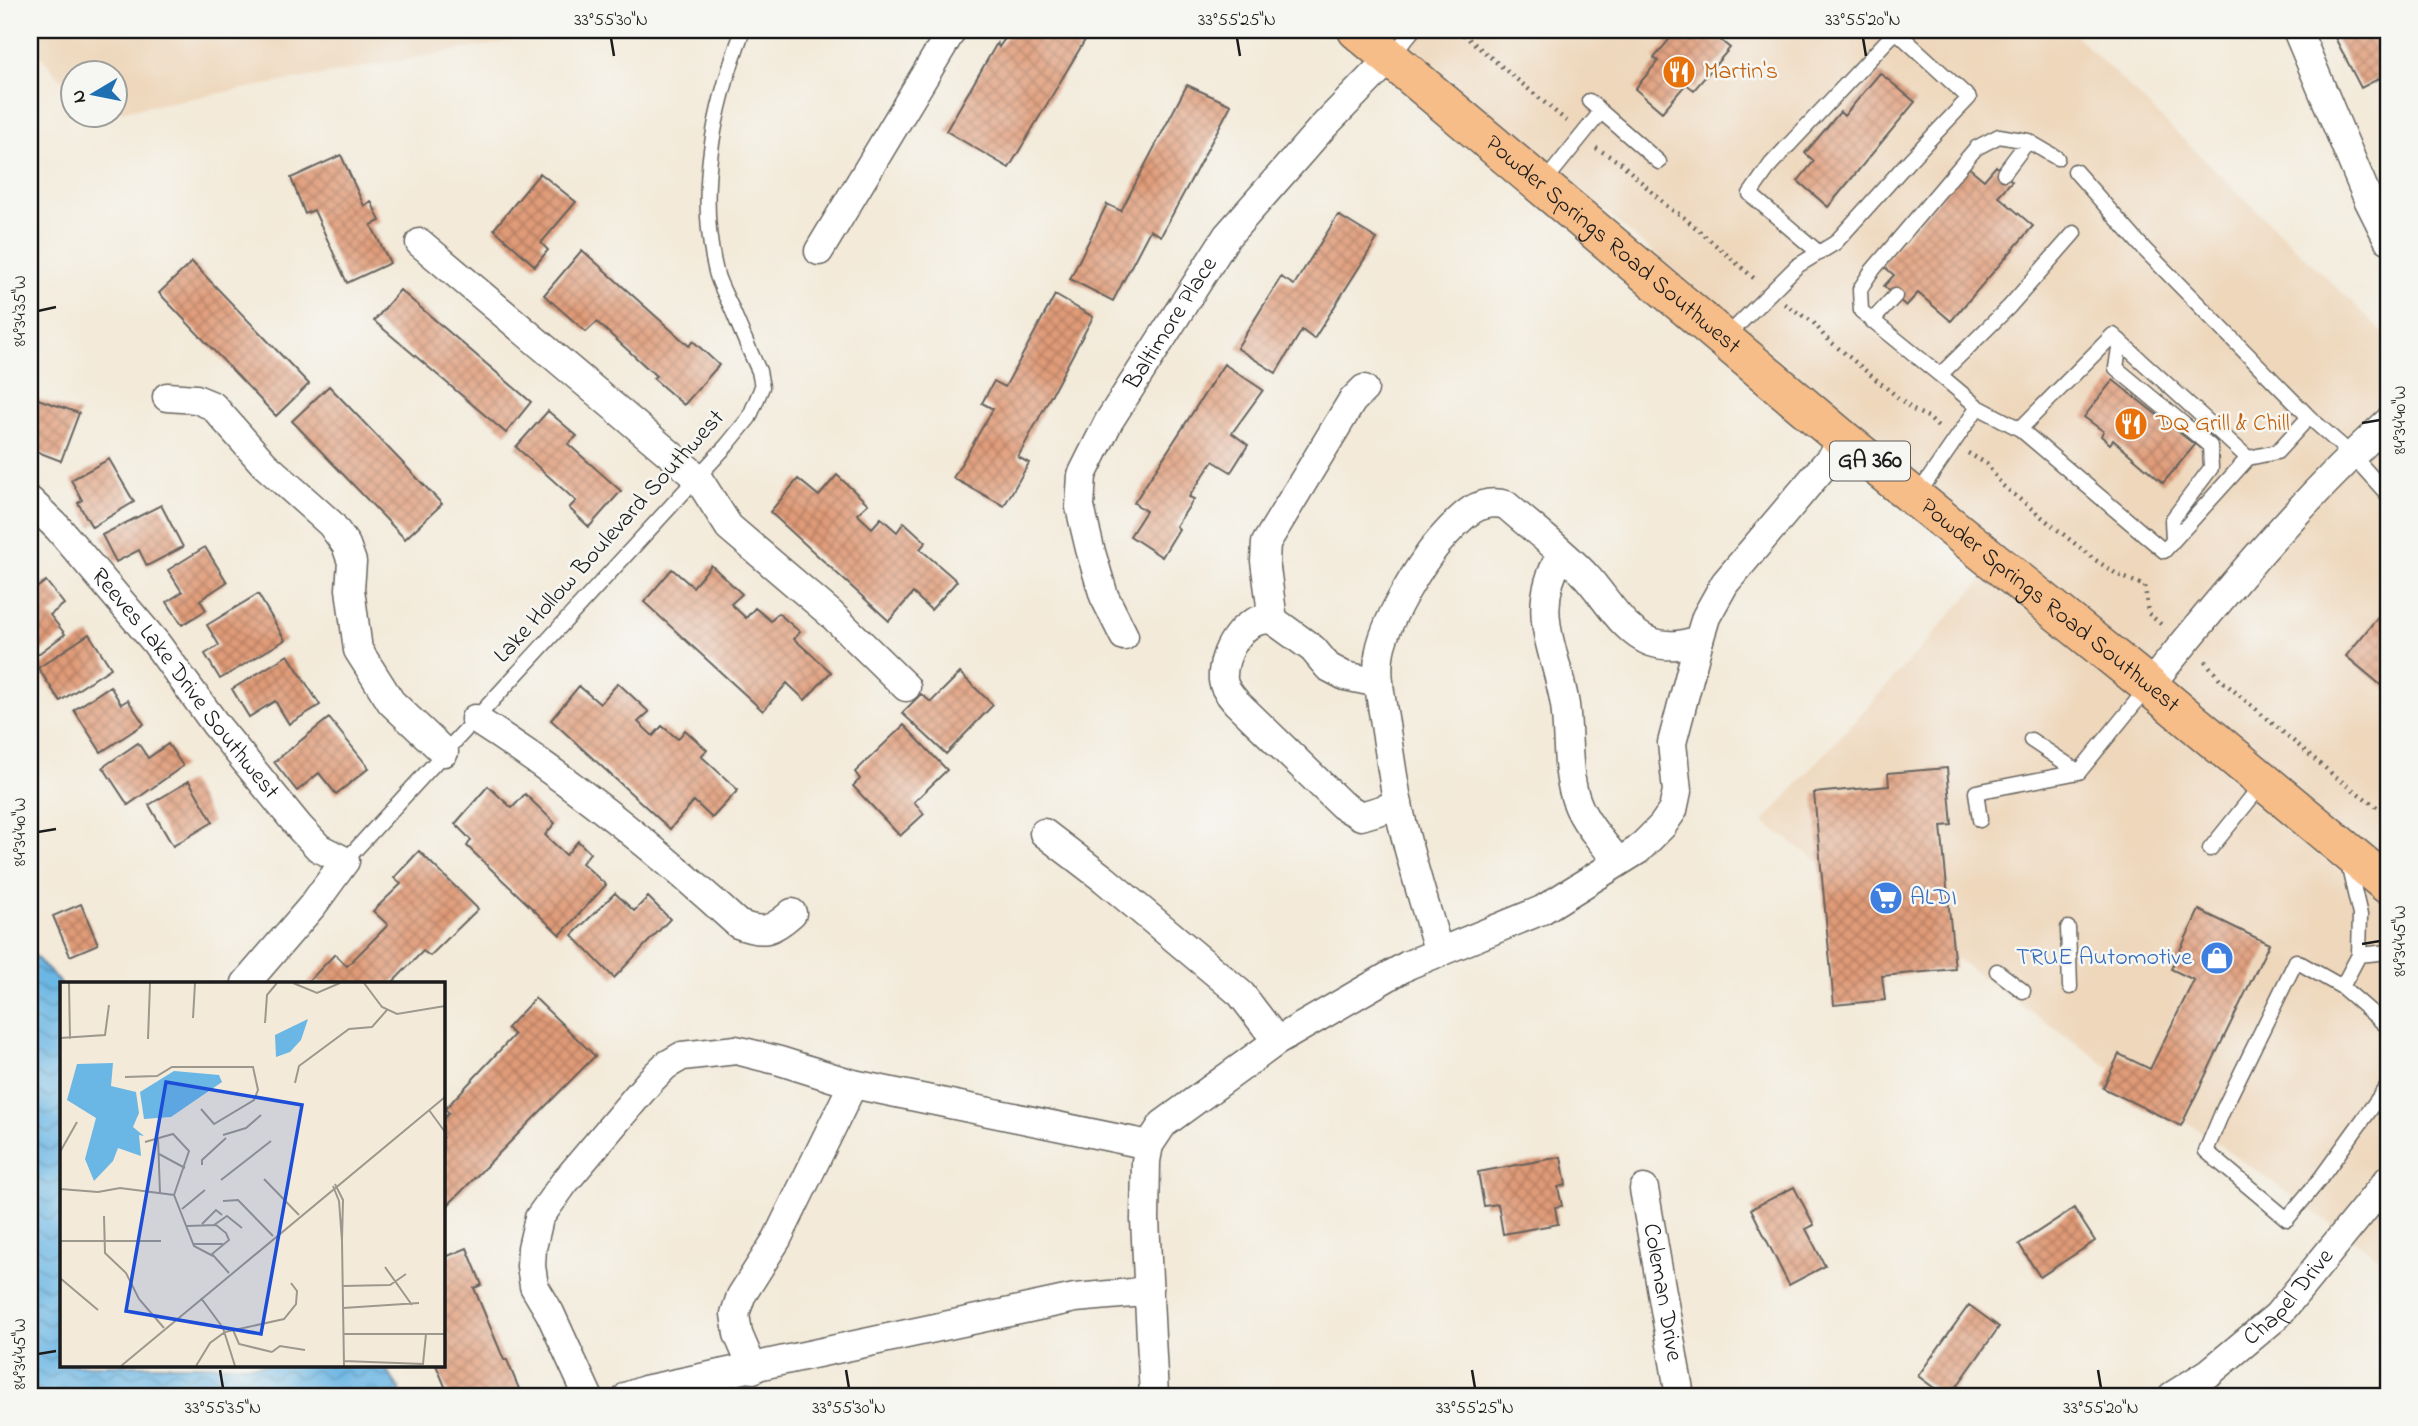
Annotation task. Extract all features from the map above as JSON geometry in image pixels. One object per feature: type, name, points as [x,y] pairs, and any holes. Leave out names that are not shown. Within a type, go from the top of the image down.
[{"type":"main road","name":"Powder Springs Road Southwest","points":[[1357,30],[1401,44],[1542,186],[1845,441],[2149,686],[2388,885]]},
{"type":"street","points":[[819,251],[952,30]]},
{"type":"street","points":[[2297,30],[2368,199],[2388,239]]},
{"type":"street","name":"Baltimore Place","points":[[1124,636],[1104,596],[1090,549],[1080,507],[1082,475],[1109,421],[1227,236],[1401,44]]},
{"type":"street","points":[[420,243],[697,477],[729,527],[831,614],[906,687]]},
{"type":"street","points":[[1273,620],[1265,561],[1266,543],[1352,401],[1364,389]]},
{"type":"street","points":[[167,397],[196,399],[213,406],[264,464],[331,524],[346,545],[352,562],[349,589],[358,650],[391,702],[444,752]]},
{"type":"street","points":[[2149,686],[2233,583],[2352,454],[2388,422]]},
{"type":"street","points":[[1154,1396],[1145,1220],[1146,1161],[1149,1145],[1163,1125],[1276,1041],[1408,965],[1542,910],[1638,850],[1662,826],[1674,810],[1677,791],[1672,743],[1706,617],[1725,583],[1845,441]]},
{"type":"street","name":"Reeves Lake Drive Southwest","points":[[30,501],[58,528],[156,643],[216,725],[300,828],[319,848],[345,861]]},
{"type":"street","points":[[1439,953],[1398,805],[1379,683],[1379,656],[1382,640],[1399,603],[1440,540],[1458,520],[1483,503],[1497,502],[1506,505],[1585,575],[1633,631],[1650,642],[1667,646],[1699,640]]},
{"type":"street","points":[[1561,555],[1548,585],[1546,632],[1565,707],[1566,735],[1575,794],[1582,815],[1618,862]]},
{"type":"street","points":[[1379,683],[1345,676],[1328,667],[1312,649],[1273,620],[1256,620],[1241,632],[1225,662],[1223,681],[1226,690],[1237,703],[1342,805],[1361,816],[1398,805]]},
{"type":"street","points":[[475,719],[535,757],[662,855],[738,924],[753,930],[774,928],[792,913]]},
{"type":"street","points":[[1044,832],[1104,878],[1241,994],[1276,1041]]},
{"type":"street","points":[[247,982],[313,905],[345,861]]},
{"type":"street","points":[[588,1396],[550,1312],[534,1286],[531,1248],[539,1218],[564,1183],[650,1081],[665,1066],[682,1056],[736,1050],[853,1084],[1149,1145]]},
{"type":"street","points":[[752,1369],[738,1334],[735,1314],[741,1296],[777,1239],[853,1084]]},
{"type":"street","name":"Chapel Drive","points":[[2172,1396],[2210,1372],[2277,1316],[2388,1180]]},
{"type":"street","name":"Coleman Drive","points":[[1644,1189],[1680,1396]]},
{"type":"street","points":[[628,1396],[645,1390],[1075,1298],[1149,1289]]},
{"type":"lane","name":"Lake Hollow Boulevard Southwest","points":[[345,861],[749,418],[762,387],[759,371],[717,275],[708,232],[706,198],[709,155],[721,100],[743,30]]},
{"type":"lane","points":[[1724,339],[1797,266],[1835,243],[1969,98],[1896,32],[1771,164],[1749,194],[1818,252]]},
{"type":"lane","points":[[1589,102],[1659,162]]},
{"type":"lane","points":[[1542,186],[1600,113]]},
{"type":"lane","points":[[2057,158],[2028,141],[1999,136],[1976,148],[1871,272],[1860,289],[1861,311],[1978,407],[2020,429],[2164,551],[2248,458],[2277,452],[2309,417]]},
{"type":"lane","points":[[2004,173],[2028,141]]},
{"type":"lane","points":[[2076,171],[2144,249],[2309,417],[2352,454],[2388,495]]},
{"type":"lane","points":[[1940,375],[2009,307],[2074,233]]},
{"type":"lane","points":[[1872,321],[1895,296]]},
{"type":"lane","points":[[2020,429],[2113,335],[2248,458]]},
{"type":"lane","points":[[2120,341],[2116,368],[2210,446],[2211,468],[2172,520],[2174,541]]},
{"type":"lane","points":[[1915,497],[1978,407]]},
{"type":"lane","points":[[1980,820],[1976,792],[2079,772],[2149,686]]},
{"type":"lane","points":[[2031,740],[2079,772]]},
{"type":"lane","points":[[2210,849],[2264,782]]},
{"type":"lane","points":[[2342,987],[2359,955],[2360,915],[2345,850]]},
{"type":"lane","points":[[2068,928],[2070,987]]},
{"type":"lane","points":[[2359,955],[2388,952]]},
{"type":"lane","points":[[2388,1027],[2342,987],[2296,961],[2206,1151],[2287,1219],[2320,1179],[2388,1084]]},
{"type":"lane","points":[[1997,971],[2023,991]]},
{"type":"path","points":[[1458,30],[1601,152],[1621,163],[1670,209],[1681,215],[1790,309],[1813,321],[1825,337],[1913,410],[1928,417],[1954,441],[1987,464],[2002,485],[2094,559],[2118,575],[2146,586],[2148,613],[2207,662],[2220,679],[2326,769],[2388,816]]},
{"type":"shaded area","points":[[30,30],[570,30],[130,109],[130,60],[60,60],[60,78],[30,45]]},
{"type":"shaded area","points":[[1391,30],[2070,30],[2388,337],[2388,1264],[1763,822],[2007,553]]},
{"type":"water","points":[[30,951],[60,983],[60,1366],[384,1366],[400,1390],[401,1396],[30,1396]]},
{"type":"building","points":[[1011,30],[1091,30],[1009,168],[946,131],[997,43],[999,47]]},
{"type":"building","name":"Martin's","points":[[1677,30],[1708,30],[1730,48],[1694,90],[1686,84],[1662,112],[1635,89],[1658,61],[1654,58]]},
{"type":"building","points":[[2331,30],[2388,30],[2388,74],[2361,88]]},
{"type":"building","points":[[1880,73],[1915,102],[1828,207],[1798,181],[1814,161],[1805,153],[1840,112],[1844,116]]},
{"type":"building","points":[[1187,85],[1231,105],[1161,236],[1150,230],[1113,301],[1070,279],[1107,204],[1121,211]]},
{"type":"building","points":[[341,155],[364,206],[371,201],[380,221],[371,225],[390,263],[347,283],[314,210],[305,214],[291,178]]},
{"type":"building","points":[[1967,166],[1984,180],[1996,166],[2012,181],[1998,196],[2033,226],[1951,321],[1918,293],[1906,306],[1884,286],[1894,275],[1882,265]]},
{"type":"building","points":[[540,173],[576,202],[541,243],[548,250],[535,266],[494,229]]},
{"type":"building","points":[[1338,215],[1377,239],[1314,339],[1302,330],[1276,373],[1237,348],[1281,277],[1294,285]]},
{"type":"building","points":[[582,250],[689,346],[693,341],[719,365],[684,405],[597,322],[586,332],[544,295]]},
{"type":"building","points":[[192,262],[309,384],[276,416],[159,293]]},
{"type":"building","points":[[400,290],[531,402],[506,433],[374,321]]},
{"type":"building","points":[[1055,295],[1093,317],[1018,457],[1029,463],[1004,506],[953,478],[993,409],[982,403],[994,381],[1005,387]]},
{"type":"building","points":[[1224,364],[1263,390],[1232,433],[1248,445],[1231,472],[1213,461],[1189,497],[1194,499],[1176,526],[1179,529],[1162,557],[1130,536],[1146,511],[1134,503]]},
{"type":"building","name":"DQ Grill & Chill","points":[[2113,380],[2195,445],[2163,483],[2113,440],[2110,444],[2101,436],[2103,431],[2084,417]]},
{"type":"building","points":[[329,386],[442,504],[405,539],[292,421]]},
{"type":"building","points":[[35,398],[79,413],[61,461],[30,449],[30,414]]},
{"type":"building","points":[[548,411],[577,436],[568,444],[621,491],[589,527],[569,508],[576,501],[516,447]]},
{"type":"building","points":[[109,459],[134,502],[92,527],[78,503],[82,500],[71,480]]},
{"type":"building","points":[[837,475],[868,504],[857,514],[872,528],[881,518],[897,532],[904,522],[926,542],[920,549],[957,581],[931,610],[913,593],[889,621],[770,512],[798,479],[819,496]]},
{"type":"building","points":[[161,505],[183,547],[147,566],[139,550],[116,562],[102,535]]},
{"type":"building","points":[[205,547],[227,582],[200,600],[206,610],[182,625],[167,602],[182,592],[168,570]]},
{"type":"building","points":[[711,565],[742,594],[731,604],[746,618],[755,608],[771,621],[778,613],[800,632],[794,639],[831,672],[805,700],[787,683],[763,711],[644,602],[672,569],[693,587]]},
{"type":"building","points":[[46,581],[64,604],[50,615],[65,634],[30,660],[30,593]]},
{"type":"building","points":[[258,594],[285,640],[220,679],[205,654],[219,645],[207,625]]},
{"type":"building","points":[[2386,607],[2388,608],[2388,691],[2346,656]]},
{"type":"building","points":[[89,634],[111,668],[60,701],[38,668]]},
{"type":"building","points":[[288,655],[320,705],[289,724],[275,701],[249,717],[232,689]]},
{"type":"building","points":[[960,673],[993,705],[946,754],[902,713],[921,694],[931,702]]},
{"type":"building","points":[[618,683],[649,712],[638,722],[653,736],[662,726],[678,739],[685,730],[707,750],[701,756],[738,790],[712,818],[694,801],[670,829],[551,720],[579,686],[600,704]]},
{"type":"building","points":[[110,686],[121,704],[128,700],[144,724],[101,752],[74,710]]},
{"type":"building","points":[[329,718],[369,768],[336,794],[319,773],[297,791],[274,762]]},
{"type":"building","points":[[904,725],[947,770],[914,802],[924,814],[900,836],[853,786],[860,779],[855,772]]},
{"type":"building","points":[[138,743],[148,758],[168,744],[183,766],[128,805],[103,767]]},
{"type":"building","name":"ALDI","points":[[1947,768],[1952,825],[1941,826],[1955,969],[1882,976],[1885,1000],[1834,1005],[1814,793],[1889,786],[1888,773]]},
{"type":"building","points":[[189,781],[213,822],[173,846],[149,805]]},
{"type":"building","points":[[488,786],[512,808],[525,794],[555,823],[545,835],[566,855],[578,841],[590,853],[582,863],[606,885],[560,935],[467,846],[471,840],[455,824]]},
{"type":"building","points":[[419,851],[478,909],[430,956],[423,951],[393,982],[308,982],[335,954],[347,966],[388,925],[373,911],[401,884],[394,878]]},
{"type":"building","points":[[615,893],[634,911],[648,897],[670,919],[614,978],[572,935]]},
{"type":"building","points":[[81,904],[98,944],[70,956],[53,916]]},
{"type":"building","points":[[2199,910],[2269,944],[2181,1126],[2103,1088],[2119,1054],[2150,1069],[2194,980],[2171,969]]},
{"type":"building","points":[[535,998],[595,1056],[447,1206],[444,1203],[444,1118],[449,1113],[445,1109],[514,1035],[507,1028]]},
{"type":"building","points":[[1561,1157],[1566,1185],[1558,1187],[1562,1206],[1555,1207],[1558,1224],[1503,1234],[1498,1204],[1484,1206],[1478,1172]]},
{"type":"building","points":[[1794,1187],[1814,1225],[1806,1229],[1825,1266],[1789,1285],[1751,1209]]},
{"type":"building","points":[[2074,1208],[2095,1241],[2040,1277],[2019,1244]]},
{"type":"building","points":[[467,1248],[482,1285],[474,1288],[522,1396],[449,1396],[436,1366],[444,1366],[444,1258]]},
{"type":"building","points":[[1969,1305],[1999,1327],[1950,1396],[1945,1396],[1918,1376]]},
{"type":"place","name":"Martin's","points":[[1679,72]]},
{"type":"place","name":"DQ Grill & Chill","points":[[2131,424]]},
{"type":"place","name":"ALDI","points":[[1886,898]]},
{"type":"place","name":"TRUE Automotive","points":[[2217,958]]}]
